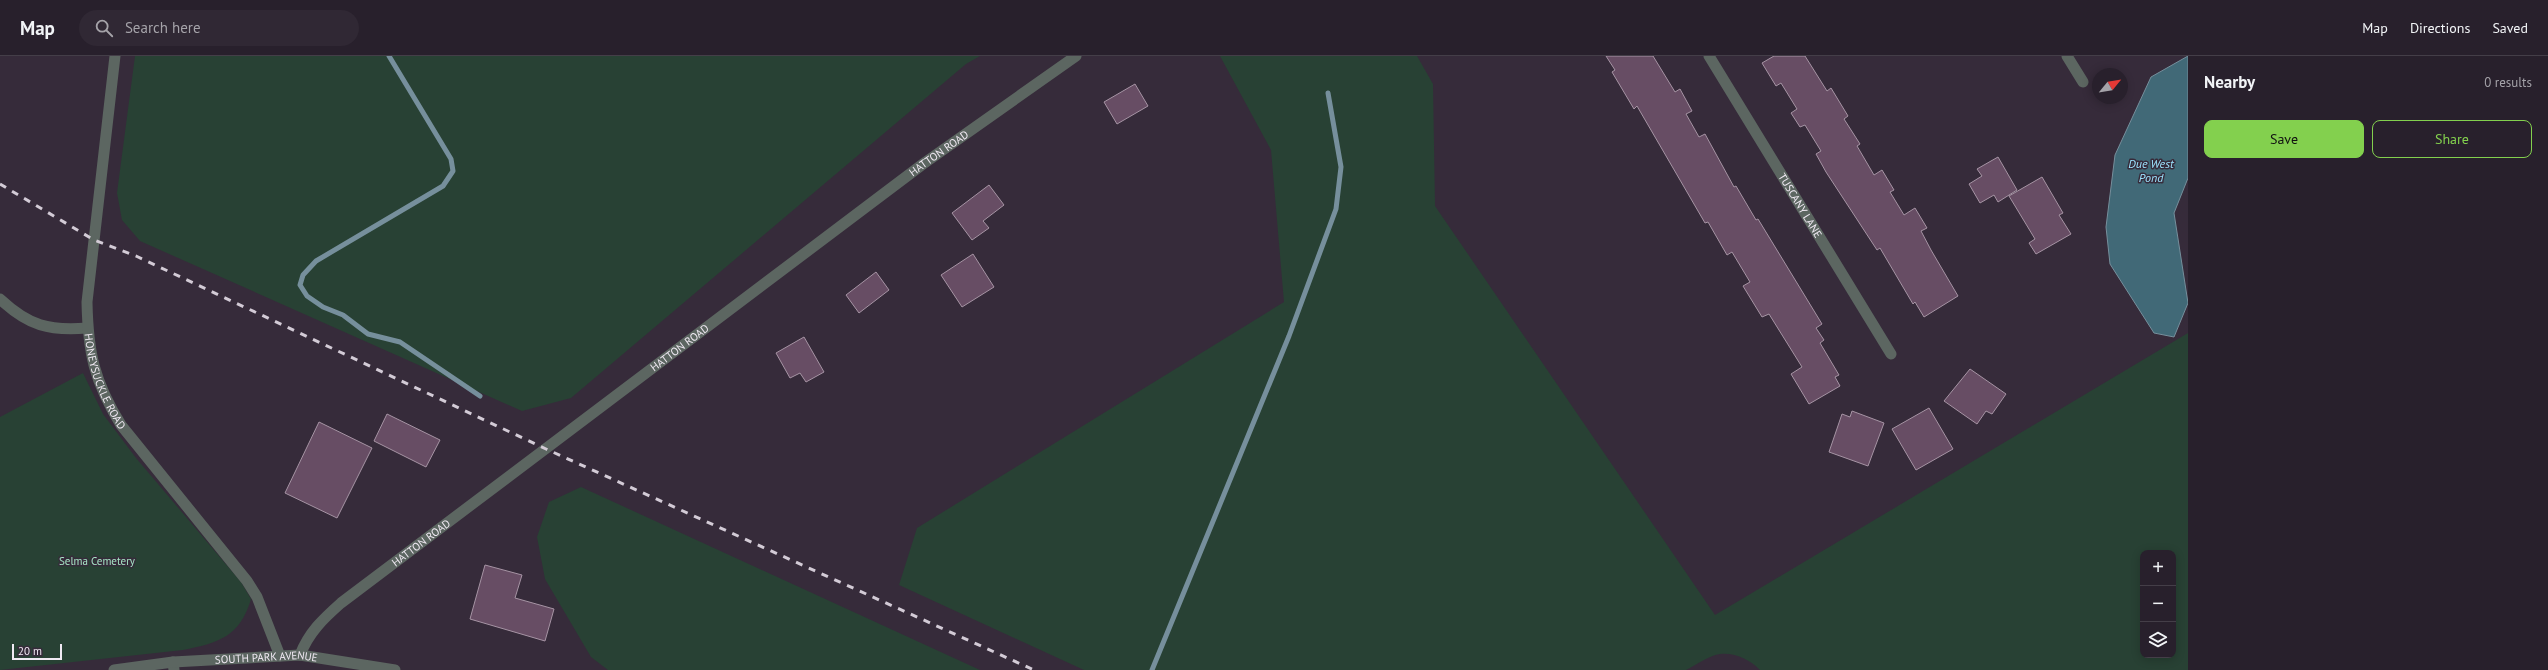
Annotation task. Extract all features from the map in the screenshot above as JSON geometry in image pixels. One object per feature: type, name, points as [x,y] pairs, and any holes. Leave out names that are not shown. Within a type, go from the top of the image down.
[{"type":"street","name":"HONEYSUCKLE ROAD","points":[[115,56],[104,163],[89,273],[88,328],[95,375],[106,401],[139,449],[247,581],[258,597],[280,656]]},
{"type":"street","name":"HATTON ROAD","points":[[300,655],[307,638],[322,620],[341,603],[923,164],[1076,56]]},
{"type":"street","name":"TUSCANY LANE","points":[[1709,56],[1891,354]]},
{"type":"street","points":[[2067,56],[2083,82]]},
{"type":"street","points":[[0,299],[21,317],[38,326],[88,328]]},
{"type":"street","name":"SOUTH PARK AVENUE","points":[[114,670],[300,655],[395,670]]},
{"type":"green space","points":[[135,56],[980,56],[966,64],[571,398],[522,411],[140,241],[122,220],[117,193]]},
{"type":"green space","points":[[1220,56],[1417,56],[1433,84],[1435,206],[1715,615],[2188,333],[2188,670],[1760,670],[1752,663],[1742,658],[1731,654],[1720,654],[1703,660],[1686,670],[1084,670],[899,585],[917,528],[1284,302],[1271,150]]},
{"type":"green space","name":"Selma Cemetery","points":[[83,373],[103,414],[136,458],[241,582],[251,599],[241,622],[234,630],[217,641],[207,644],[183,650],[0,670],[0,417]]},
{"type":"green space","points":[[581,487],[980,670],[608,670],[591,657],[545,579],[537,537],[549,502]]},
{"type":"water","name":"Due West Pond","points":[[2188,56],[2188,178],[2174,213],[2188,303],[2174,337],[2154,333],[2110,264],[2106,227],[2115,155],[2151,77]]},
{"type":"building","points":[[1606,56],[1653,56],[1675,92],[1680,89],[1692,111],[1686,114],[1699,137],[1705,134],[1734,187],[1736,186],[1756,220],[1758,219],[1822,324],[1816,328],[1824,340],[1820,343],[1839,375],[1835,377],[1840,386],[1809,404],[1791,374],[1802,367],[1769,314],[1762,317],[1743,286],[1750,282],[1732,252],[1727,255],[1708,222],[1705,223],[1637,106],[1634,109],[1612,72],[1615,70]]},
{"type":"building","points":[[1774,56],[1805,56],[1827,91],[1831,88],[1848,116],[1844,119],[1860,144],[1857,146],[1874,175],[1882,170],[1894,190],[1890,192],[1904,215],[1915,208],[1927,228],[1921,231],[1958,296],[1924,317],[1915,302],[1913,304],[1880,248],[1877,250],[1826,172],[1816,154],[1821,151],[1805,125],[1800,127],[1791,113],[1797,109],[1781,83],[1776,86],[1762,63]]},
{"type":"building","points":[[1135,84],[1148,106],[1117,124],[1104,102]]},
{"type":"building","points":[[1998,157],[2017,190],[1998,202],[1994,195],[1980,203],[1969,184],[1982,176],[1977,169]]},
{"type":"building","points":[[2042,177],[2063,213],[2059,215],[2071,234],[2036,254],[2029,243],[2035,239],[2009,196]]},
{"type":"building","points":[[989,185],[1004,205],[983,221],[989,228],[972,240],[952,213]]},
{"type":"building","points":[[973,254],[994,287],[962,307],[941,275]]},
{"type":"building","points":[[876,272],[889,290],[859,313],[846,295]]},
{"type":"building","points":[[804,337],[824,372],[806,382],[800,373],[790,378],[776,353]]},
{"type":"building","points":[[1970,369],[2006,394],[1992,414],[1986,411],[1977,424],[1944,401]]},
{"type":"building","points":[[1929,408],[1953,449],[1916,470],[1892,429]]},
{"type":"building","points":[[1852,411],[1884,423],[1868,466],[1829,452],[1842,414],[1850,417]]},
{"type":"building","points":[[387,414],[440,440],[426,467],[374,441]]},
{"type":"building","points":[[319,422],[372,448],[337,518],[285,493]]},
{"type":"building","points":[[485,565],[522,575],[515,598],[554,609],[545,641],[470,619]]},
{"type":"waterway","points":[[389,56],[451,159],[453,171],[443,186],[316,261],[303,275],[300,285],[307,296],[323,307],[343,315],[368,334],[400,342],[480,396]]},
{"type":"waterway","points":[[1152,670],[1289,336],[1336,209],[1341,167],[1328,93]]},
{"type":"railway","points":[[0,184],[94,240],[136,256],[546,449],[1034,670]]}]
